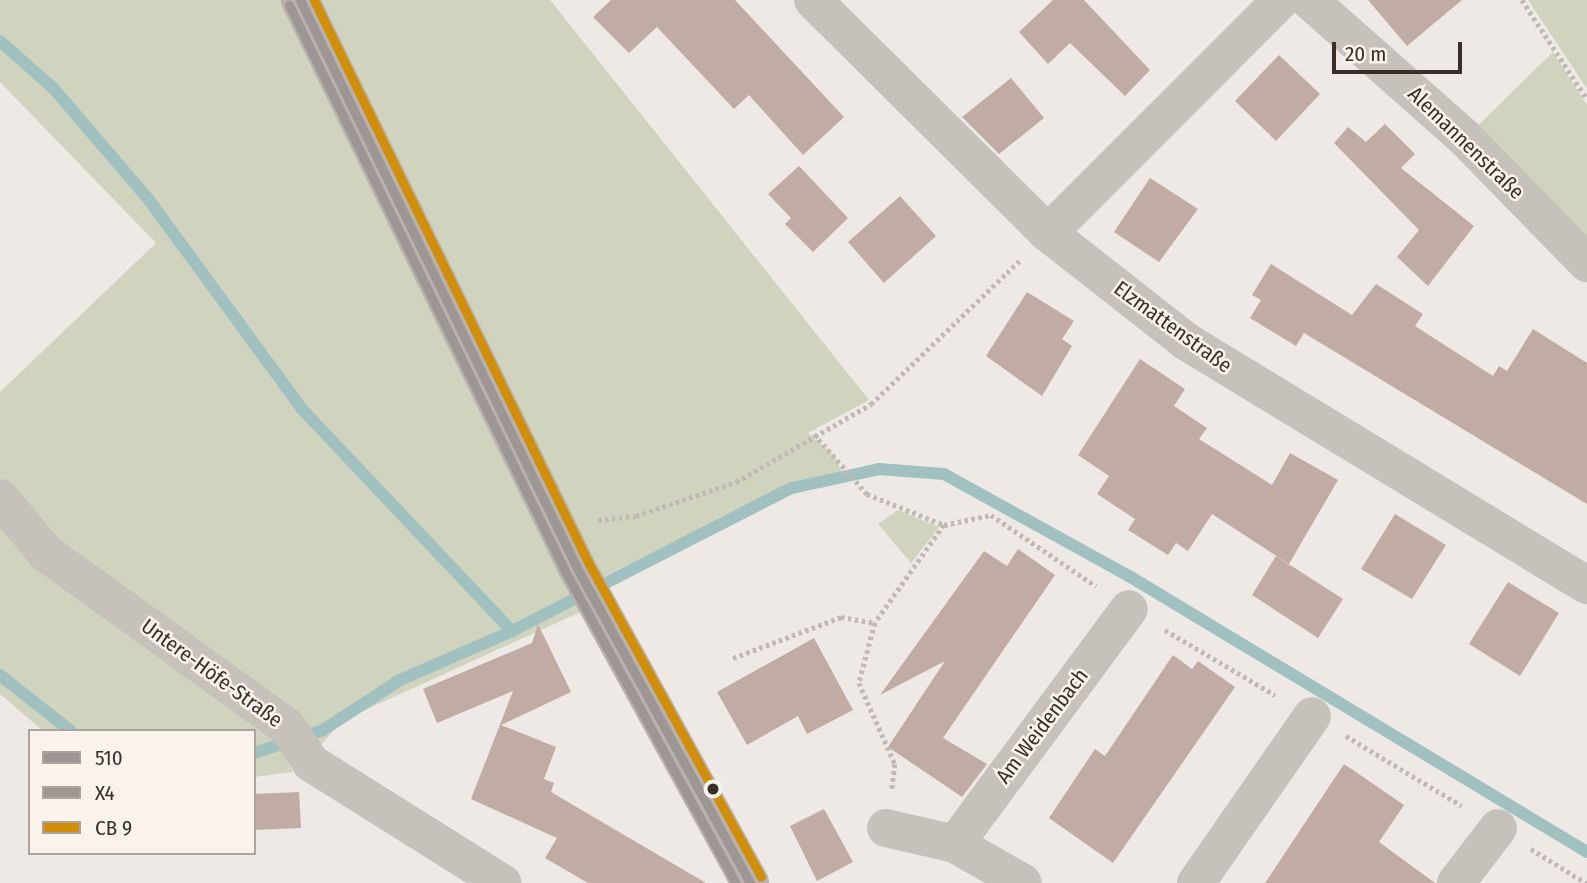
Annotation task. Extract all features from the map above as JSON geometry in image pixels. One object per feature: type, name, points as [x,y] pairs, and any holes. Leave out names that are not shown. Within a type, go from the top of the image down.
[{"type":"street","points":[[300,0],[577,568],[750,883]]},
{"type":"street","name":"Elzmattenstraße","points":[[813,0],[1048,233],[1187,342],[1587,585]]},
{"type":"street","points":[[1048,233],[1281,0]]},
{"type":"street","name":"Alemannenstraße","points":[[1309,0],[1465,138],[1587,263]]},
{"type":"street","name":"Untere-Höfe-Straße","points":[[0,498],[46,553],[287,727],[311,763],[502,883]]},
{"type":"street","name":"Am Weidenbach","points":[[955,844],[1129,609]]},
{"type":"street","points":[[1196,883],[1312,716]]},
{"type":"street","points":[[886,828],[955,844],[1023,883]]},
{"type":"street","points":[[1457,883],[1498,828]]},
{"type":"path","points":[[1522,0],[1587,99]]},
{"type":"path","points":[[636,516],[736,482],[814,434],[871,404],[1048,233]]},
{"type":"path","points":[[814,434],[838,454],[867,494],[944,525],[991,515],[1129,609],[1312,716],[1586,883]]},
{"type":"path","points":[[886,828],[895,764],[859,683],[875,623],[944,525]]},
{"type":"path","points":[[733,658],[841,617],[875,623]]},
{"type":"green space","points":[[0,0],[550,0],[869,400],[808,433],[835,456],[842,474],[789,486],[597,580],[585,610],[341,721],[318,749],[269,730],[293,772],[256,777],[256,729],[41,729],[0,694],[0,392],[156,243],[0,82]]},
{"type":"green space","points":[[1528,0],[1587,0],[1587,89],[1560,48]]},
{"type":"green space","points":[[1553,52],[1587,105],[1587,256],[1465,138]]},
{"type":"green space","points":[[898,510],[939,527],[911,563],[878,524]]},
{"type":"building","points":[[611,0],[735,0],[844,117],[803,155],[749,95],[734,109],[657,27],[629,53],[593,17]]},
{"type":"building","points":[[1053,0],[1084,0],[1150,70],[1125,96],[1070,43],[1048,64],[1019,32]]},
{"type":"building","points":[[1368,0],[1462,0],[1407,46]]},
{"type":"building","points":[[1279,55],[1320,94],[1276,141],[1235,101]]},
{"type":"building","points":[[1011,78],[1044,118],[999,154],[962,117]]},
{"type":"building","points":[[1385,124],[1415,154],[1401,168],[1474,226],[1428,286],[1397,257],[1419,230],[1334,143],[1348,127],[1366,142]]},
{"type":"building","points":[[799,166],[848,218],[813,252],[785,224],[791,218],[768,194]]},
{"type":"building","points":[[1150,178],[1198,209],[1159,262],[1114,232]]},
{"type":"building","points":[[900,196],[936,236],[884,283],[848,242]]},
{"type":"building","points":[[1271,264],[1352,315],[1376,284],[1423,314],[1415,326],[1493,376],[1499,366],[1507,371],[1533,329],[1587,363],[1587,504],[1304,333],[1296,346],[1250,318],[1261,300],[1252,295]]},
{"type":"building","points":[[1027,292],[1074,321],[1062,339],[1072,346],[1042,396],[986,356]]},
{"type":"building","points":[[1140,359],[1185,389],[1174,406],[1207,428],[1199,439],[1272,485],[1290,453],[1338,480],[1289,564],[1212,514],[1188,551],[1176,543],[1168,555],[1128,530],[1135,519],[1097,494],[1109,476],[1078,455]]},
{"type":"building","points":[[1395,514],[1446,545],[1412,599],[1361,569]]},
{"type":"building","points":[[1018,549],[1055,575],[943,738],[987,764],[962,797],[888,747],[945,661],[880,695],[984,551],[1007,566]]},
{"type":"building","points":[[1276,556],[1343,599],[1318,638],[1252,595]]},
{"type":"building","points":[[1508,582],[1559,613],[1520,676],[1469,644]]},
{"type":"building","points":[[538,624],[571,692],[501,725],[556,747],[544,779],[554,783],[551,792],[706,883],[588,883],[545,858],[557,838],[471,799],[513,691],[437,723],[423,689],[532,643]]},
{"type":"building","points":[[814,638],[853,710],[807,734],[798,716],[747,745],[717,692]]},
{"type":"building","points":[[1173,655],[1192,669],[1198,661],[1235,687],[1113,863],[1049,818],[1095,749],[1105,756]]},
{"type":"building","points":[[1344,764],[1404,805],[1379,842],[1435,883],[1265,883]]},
{"type":"building","points":[[299,792],[301,828],[256,830],[256,794]]},
{"type":"building","points":[[824,809],[853,862],[817,881],[790,826]]},
{"type":"waterway","points":[[0,41],[54,89],[149,200],[301,408],[512,631]]},
{"type":"waterway","points":[[256,752],[323,730],[400,680],[512,631],[792,488],[879,469],[944,474],[1129,576],[1587,852]]},
{"type":"waterway","points":[[0,675],[68,729]]},
{"type":"transit line","name":"510","points":[[300,0],[577,568],[750,883]]},
{"type":"transit line","points":[[314,0],[588,562],[761,877]]},
{"type":"transit line","name":"X4","points":[[289,5],[566,573],[736,883]]}]
